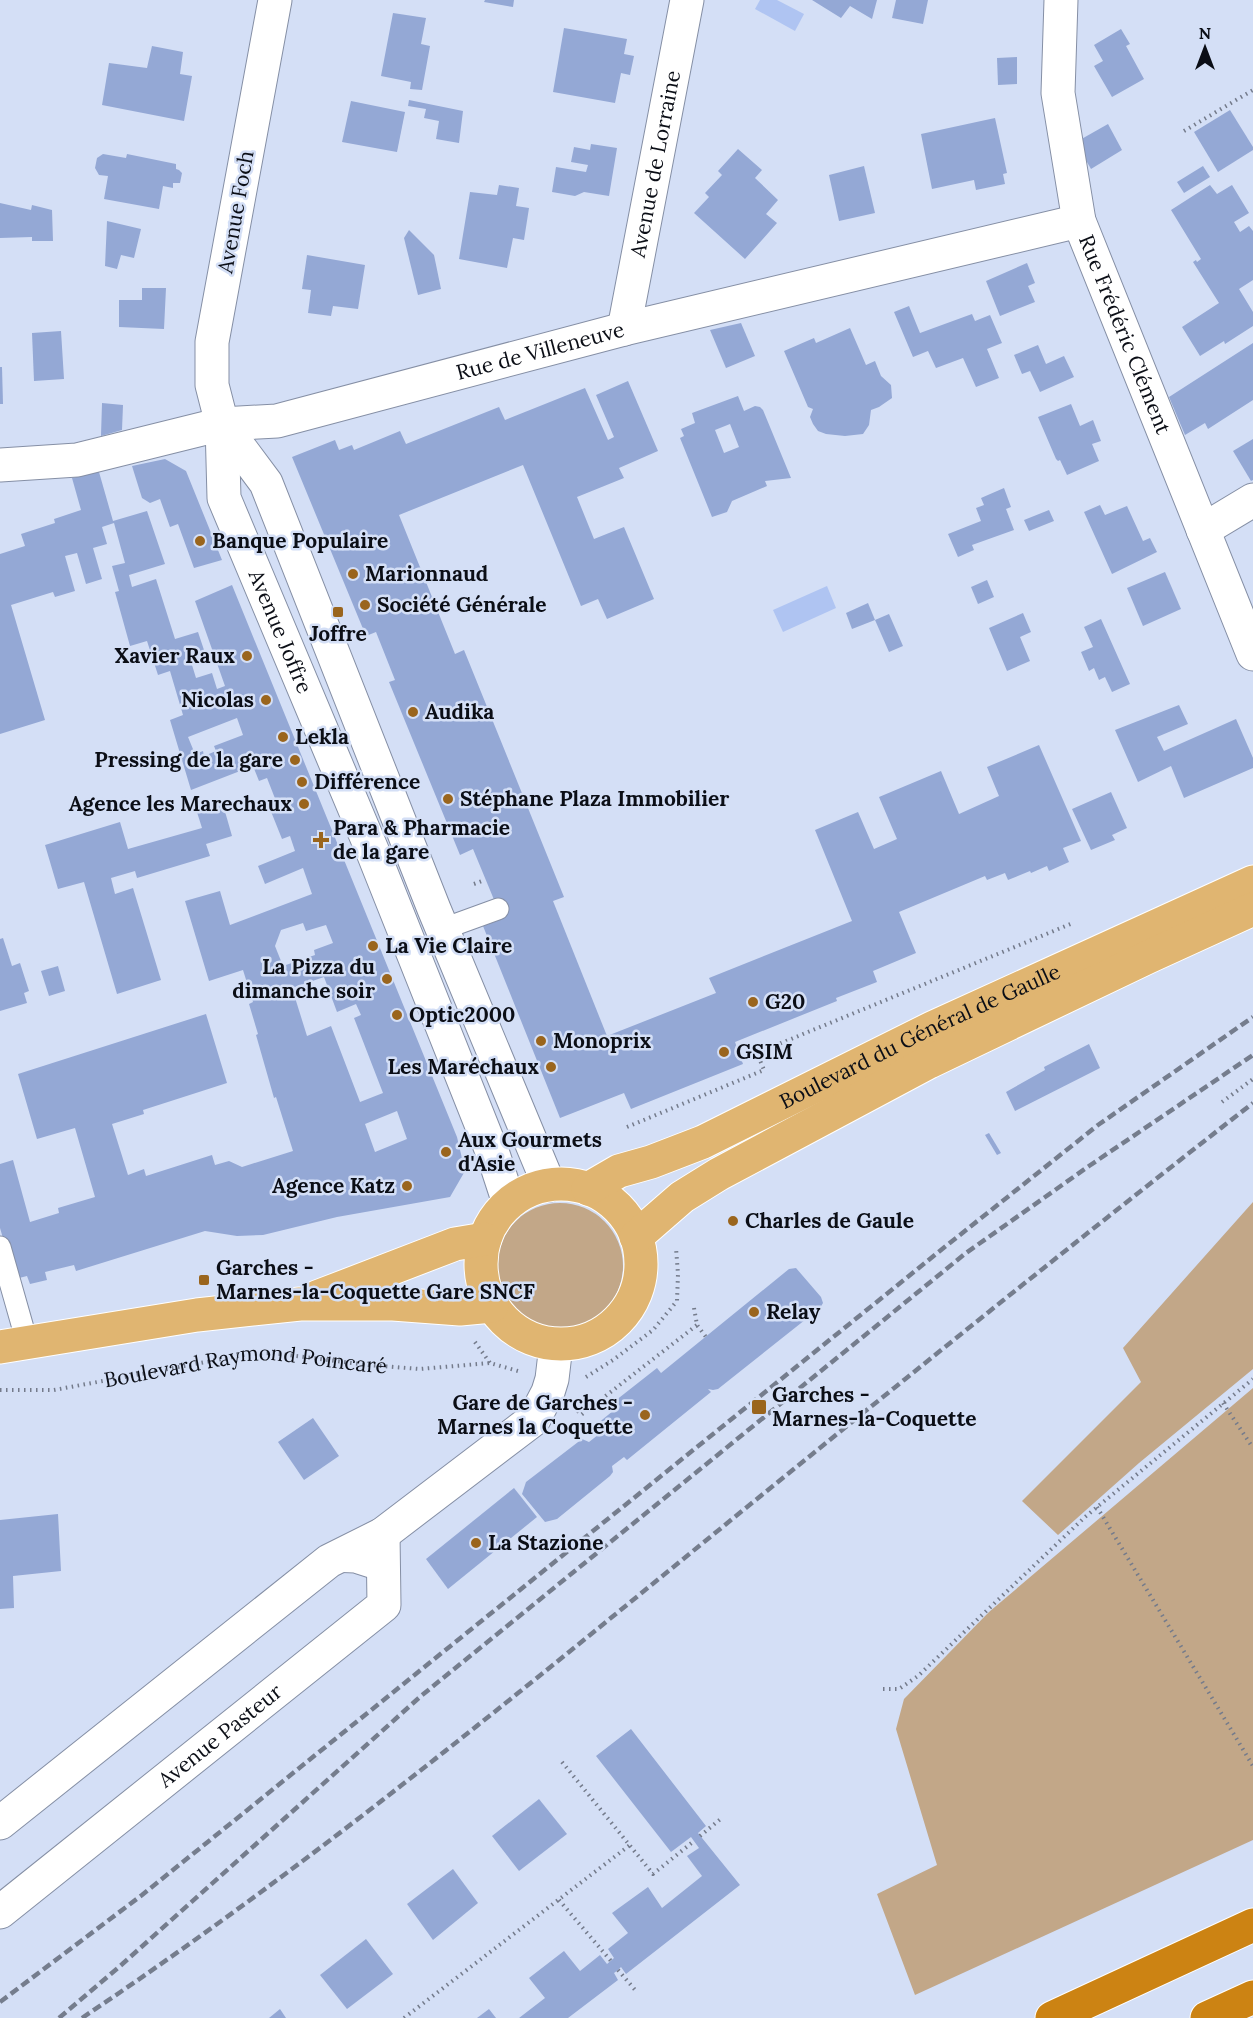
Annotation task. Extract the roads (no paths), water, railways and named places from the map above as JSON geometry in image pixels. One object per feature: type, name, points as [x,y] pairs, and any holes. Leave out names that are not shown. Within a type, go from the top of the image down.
[{"type":"highway","points":[[1052,2018],[1253,1925]]},
{"type":"highway","points":[[1207,2018],[1253,1997]]},
{"type":"main road","name":"Boulevard du Général de Gaulle","points":[[588,1189],[619,1171],[651,1162],[703,1142],[932,1028],[1253,882]]},
{"type":"main road","name":"Boulevard du Général de Gaulle","points":[[636,1236],[682,1197],[719,1174],[929,1062],[1253,909]]},
{"type":"main road","points":[[549,1185],[569,1185],[588,1189],[604,1197],[629,1221],[641,1255],[641,1275],[636,1293],[624,1315],[605,1332],[581,1342],[556,1345],[531,1339],[509,1325],[492,1306],[483,1284],[480,1262],[485,1239],[494,1220],[509,1203],[535,1189],[549,1185]]},
{"type":"main road","points":[[300,1304],[454,1244],[485,1239]]},
{"type":"main road","points":[[14,1345],[197,1315],[300,1304],[393,1304],[460,1309],[492,1306]]},
{"type":"street","name":"Avenue Foch","points":[[222,424],[212,385],[212,342],[275,0]]},
{"type":"street","name":"Avenue de Lorraine","points":[[624,329],[687,0]]},
{"type":"street","name":"Rue Frédéric Clément","points":[[1061,0],[1058,93],[1079,221],[1253,654]]},
{"type":"street","name":"Rue de Villeneuve","points":[[0,465],[77,460],[222,424],[277,421],[624,329],[1079,221]]},
{"type":"street","name":"Avenue Joffre","points":[[222,424],[266,483],[442,929],[549,1185]]},
{"type":"street","name":"Avenue Joffre","points":[[222,424],[224,498],[372,850],[493,1154],[509,1203]]},
{"type":"street","points":[[1203,530],[1253,500]]},
{"type":"street","points":[[0,1822],[329,1561],[383,1534],[534,1419],[552,1379],[556,1345]]},
{"type":"street","name":"Avenue Pasteur","points":[[0,1912],[384,1605],[383,1534]]},
{"type":"lane","points":[[442,929],[498,909]]},
{"type":"lane","points":[[0,1247],[14,1345]]},
{"type":"lane","points":[[329,1561],[355,1562],[383,1571]]},
{"type":"water","points":[[760,0],[777,0],[804,14],[795,31],[755,9]]},
{"type":"water","points":[[827,586],[836,608],[783,632],[773,610]]},
{"type":"railway","points":[[0,2002],[142,1895],[1098,1125],[1253,1017]]},
{"type":"railway","points":[[59,2018],[421,1696],[966,1253],[1253,1055]]},
{"type":"railway","points":[[82,2018],[242,1906],[399,1787],[552,1666],[977,1321],[1253,1103]]},
{"type":"place","name":"Banque Populaire","points":[[200,541]]},
{"type":"place","name":"Marionnaud","points":[[353,574]]},
{"type":"place","name":"Société Générale","points":[[365,605]]},
{"type":"place","name":"Joffre","points":[[338,612]]},
{"type":"place","name":"Xavier Raux","points":[[247,656]]},
{"type":"place","name":"Nicolas","points":[[266,700]]},
{"type":"place","name":"Audika","points":[[413,712]]},
{"type":"place","name":"Lekla","points":[[283,737]]},
{"type":"place","name":"Pressing de la gare","points":[[295,760]]},
{"type":"place","name":"Différence","points":[[302,782]]},
{"type":"place","name":"Stéphane Plaza Immobilier","points":[[448,799]]},
{"type":"place","name":"Agence les Marechaux","points":[[304,804]]},
{"type":"place","name":"Para & Pharmacie de la gare","points":[[321,840]]},
{"type":"place","name":"La Vie Claire","points":[[373,946]]},
{"type":"place","name":"La Pizza du dimanche soir","points":[[387,979]]},
{"type":"place","name":"G20","points":[[753,1002]]},
{"type":"place","name":"Optic2000","points":[[397,1015]]},
{"type":"place","name":"Monoprix","points":[[541,1041]]},
{"type":"place","name":"GSIM","points":[[724,1052]]},
{"type":"place","name":"Les Maréchaux","points":[[551,1067]]},
{"type":"place","name":"Aux Gourmets d'Asie","points":[[446,1152]]},
{"type":"place","name":"Agence Katz","points":[[407,1186]]},
{"type":"place","name":"Charles de Gaule","points":[[733,1221]]},
{"type":"place","name":"Garches - Marnes-la-Coquette Gare SNCF","points":[[204,1280]]},
{"type":"place","name":"Relay","points":[[754,1312]]},
{"type":"place","name":"Garches - Marnes-la-Coquette","points":[[759,1407]]},
{"type":"place","name":"Gare de Garches - Marnes la Coquette","points":[[645,1415]]},
{"type":"place","name":"La Stazione","points":[[476,1543]]}]
